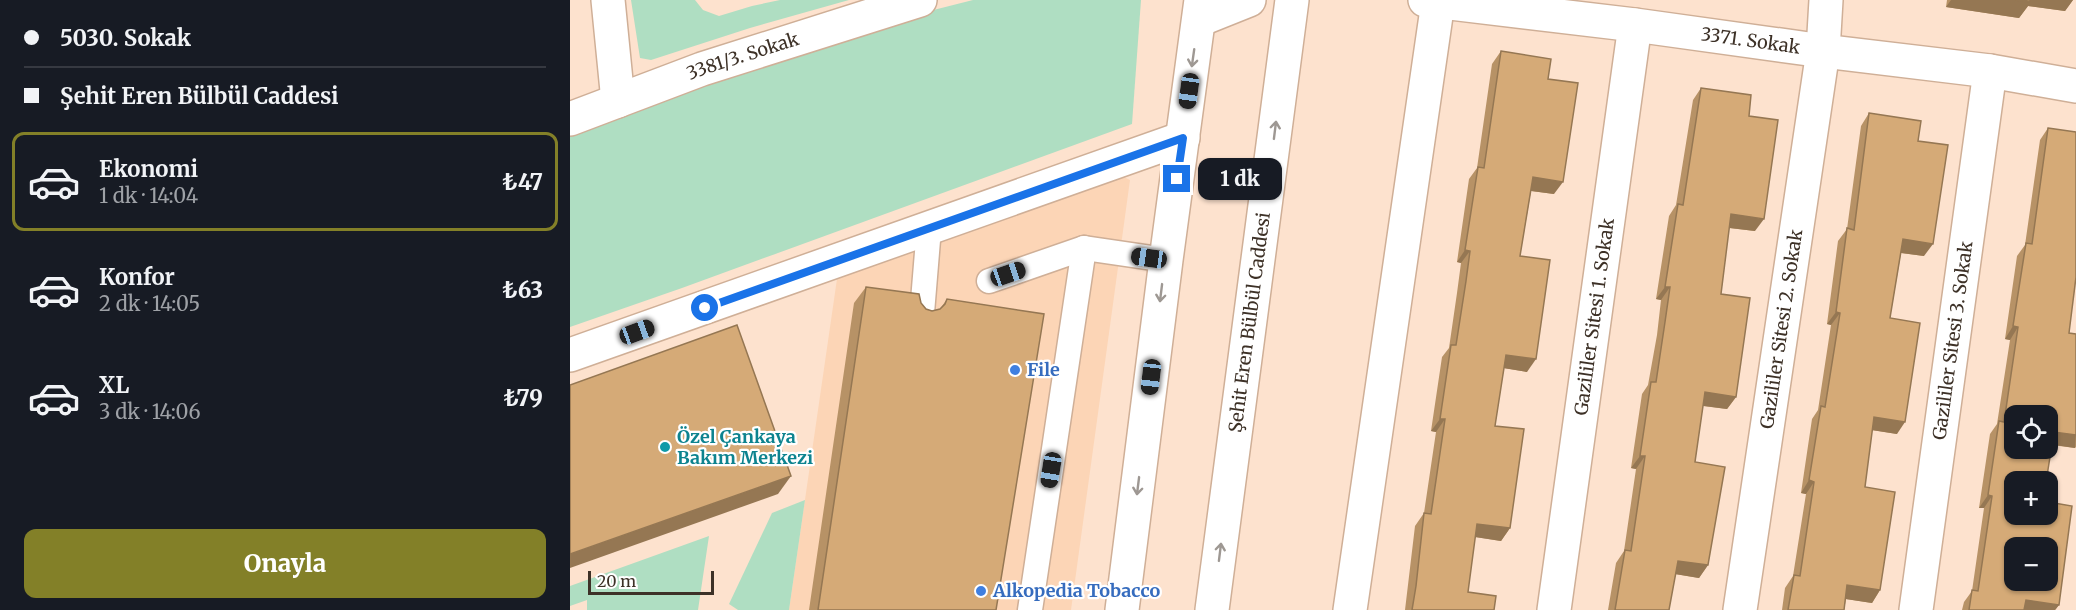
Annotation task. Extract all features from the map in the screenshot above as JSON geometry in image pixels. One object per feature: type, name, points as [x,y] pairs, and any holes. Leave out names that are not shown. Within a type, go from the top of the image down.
[{"type":"street","points":[[608,0],[618,101]]},
{"type":"street","name":"3381/3. Sokak","points":[[570,119],[702,69],[920,0]]},
{"type":"street","points":[[1122,610],[1200,10],[1249,0]]},
{"type":"street","name":"Şehit Eren Bülbül Caddesi","points":[[1212,610],[1292,0]]},
{"type":"street","name":"Gazililer Sitesi 2. Sokak","points":[[1740,610],[1823,51],[1826,0]]},
{"type":"street","points":[[1350,610],[1432,1]]},
{"type":"street","name":"3371. Sokak","points":[[1432,1],[1635,24],[1823,51],[1990,71],[2076,86]]},
{"type":"street","name":"Gazililer Sitesi 1. Sokak","points":[[1554,610],[1635,24]]},
{"type":"street","name":"Gazililer Sitesi 3. Sokak","points":[[1916,610],[1990,71]]},
{"type":"street","points":[[570,355],[1183,138]]},
{"type":"lane","points":[[922,313],[929,228]]},
{"type":"lane","points":[[989,281],[1084,248],[1166,260]]},
{"type":"lane","points":[[1030,610],[1084,248]]},
{"type":"shaded area","points":[[1124,177],[1130,180],[1071,610],[789,610],[837,279],[855,264]]},
{"type":"green space","points":[[631,0],[695,0],[703,10],[719,16],[780,0],[849,0],[750,28],[651,60],[640,58]]},
{"type":"green space","points":[[973,0],[1141,0],[1132,124],[570,327],[570,135],[701,85],[894,20]]},
{"type":"green space","points":[[805,500],[789,610],[738,610],[729,604],[772,513]]},
{"type":"green space","points":[[709,536],[698,610],[587,610],[587,600],[570,606],[570,586]]},
{"type":"building","points":[[1501,51],[1551,59],[1548,79],[1578,83],[1563,182],[1533,177],[1520,256],[1550,260],[1536,359],[1506,355],[1495,426],[1524,429],[1510,528],[1477,524],[1468,592],[1496,596],[1494,610],[1412,610],[1424,513],[1431,514],[1445,419],[1440,419],[1451,345],[1456,345],[1466,281],[1470,251],[1465,250],[1478,167],[1484,168]]},
{"type":"building","points":[[1701,88],[1751,95],[1749,116],[1778,120],[1764,219],[1731,214],[1721,294],[1750,298],[1736,397],[1705,392],[1695,462],[1725,467],[1708,565],[1678,561],[1669,610],[1615,610],[1625,550],[1631,551],[1645,456],[1640,456],[1651,382],[1656,382],[1670,287],[1665,287],[1678,204],[1683,205]]},
{"type":"building","points":[[1869,113],[1921,121],[1918,141],[1948,145],[1933,244],[1903,239],[1890,318],[1920,323],[1905,422],[1874,417],[1865,487],[1895,492],[1880,590],[1847,585],[1844,610],[1788,610],[1794,575],[1800,576],[1814,482],[1809,480],[1821,406],[1825,407],[1840,313],[1836,312],[1847,228],[1854,230]]},
{"type":"building","points":[[2048,128],[2076,132],[2076,277],[2069,333],[2076,334],[2076,435],[2058,433],[2058,405],[2007,405],[2018,327],[2013,326],[2026,243],[2032,244]]},
{"type":"building","points":[[866,287],[919,294],[921,303],[926,309],[932,311],[940,309],[947,299],[1044,314],[996,610],[818,610]]},
{"type":"building","name":"Özel Çankaya Bakım Merkezi","points":[[737,325],[791,476],[570,554],[570,385]]},
{"type":"building","points":[[1999,421],[2004,422],[2004,459],[2050,459],[2048,471],[2004,471],[2004,525],[2058,525],[2058,504],[2072,506],[2059,605],[2026,600],[2024,610],[1969,610],[1972,590],[1978,591],[1992,496],[1988,495]]},
{"type":"place","name":"File","points":[[1015,370]]},
{"type":"place","name":"Özel Çankaya Bakım Merkezi","points":[[665,447]]},
{"type":"place","name":"Alkopedia Tobacco","points":[[981,591]]},
{"type":"route","points":[[705,308],[1183,138],[1177,179]]}]
